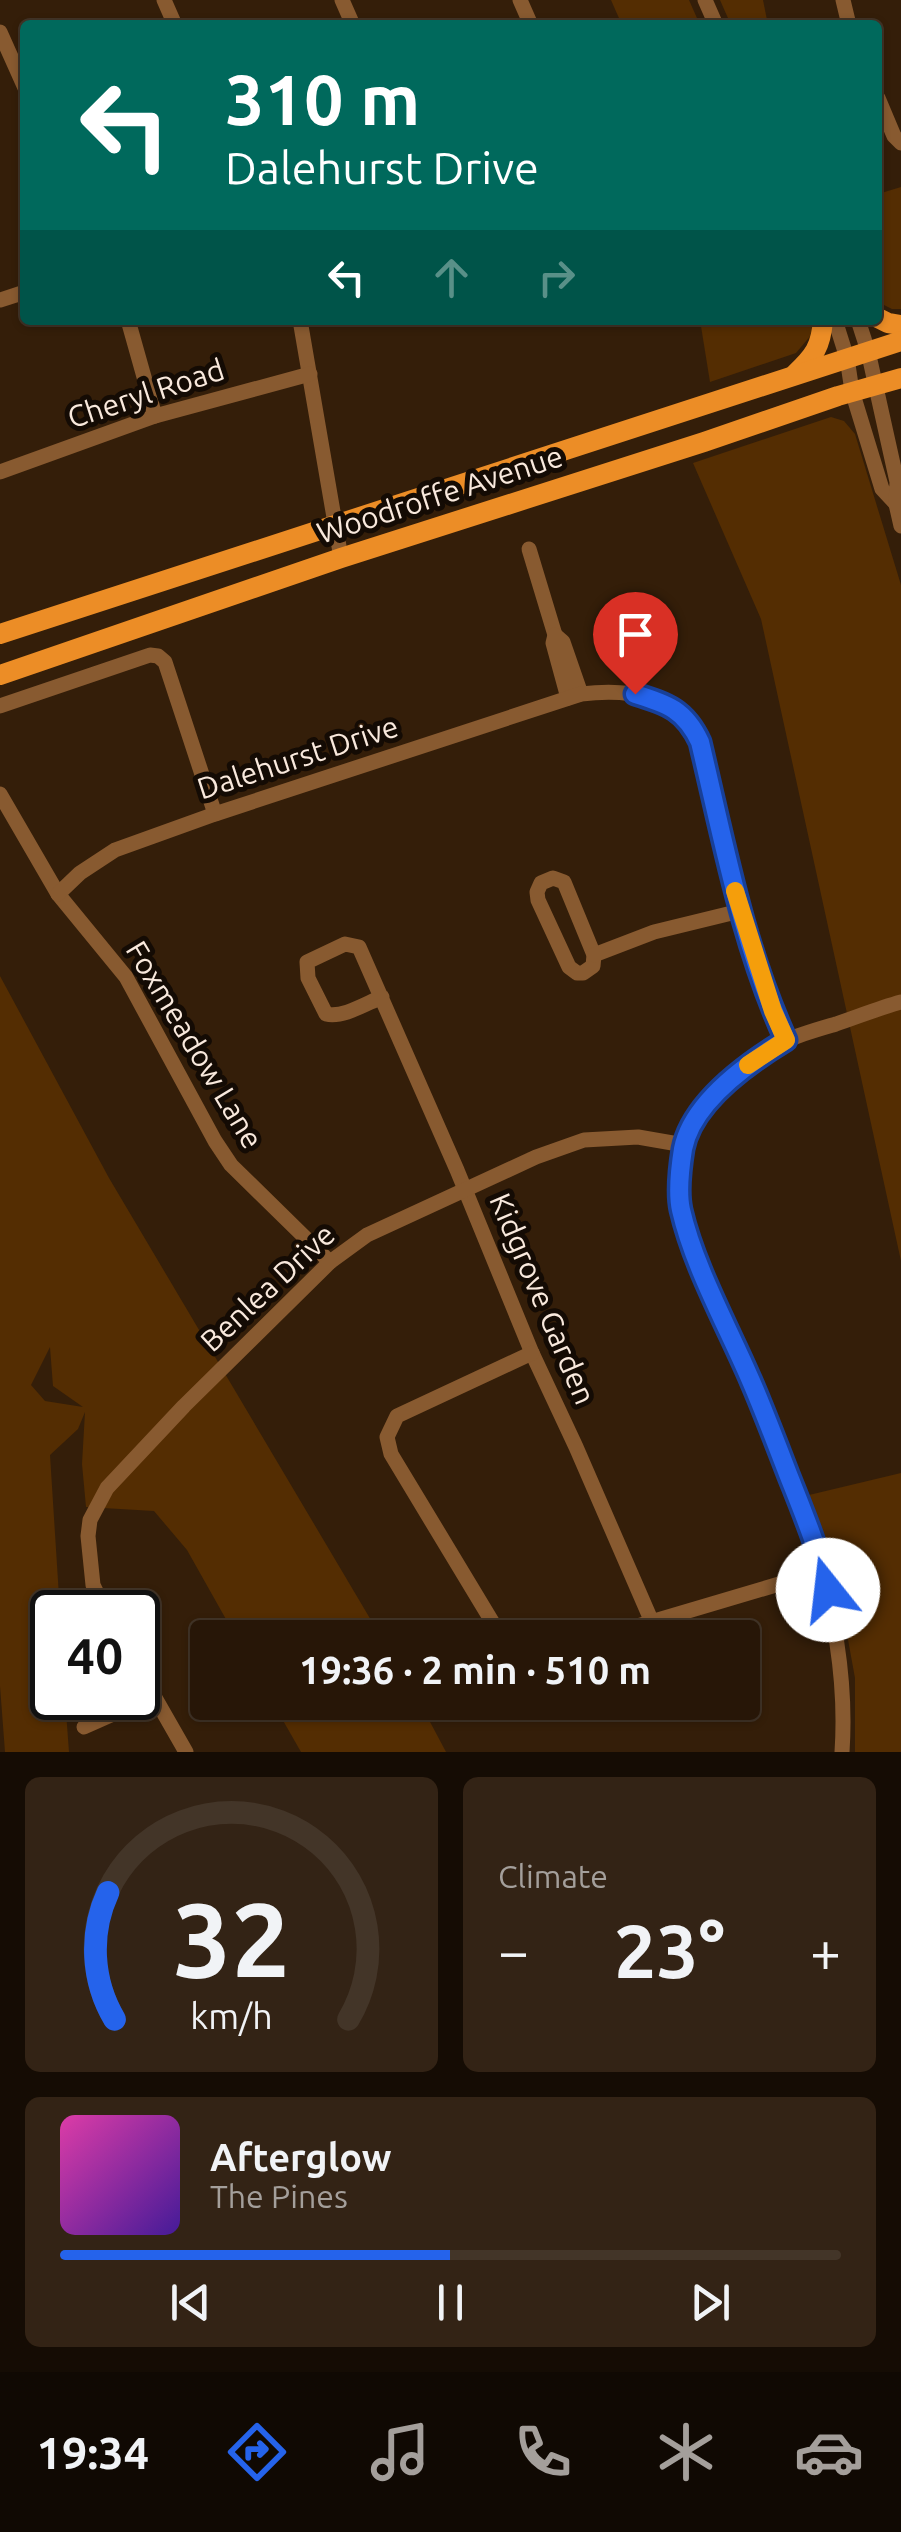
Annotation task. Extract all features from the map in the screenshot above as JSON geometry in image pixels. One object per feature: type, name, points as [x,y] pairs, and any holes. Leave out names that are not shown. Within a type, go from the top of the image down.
[{"type":"main road","points":[[794,375],[816,351],[823,325]]},
{"type":"main road","name":"Woodroffe Avenue","points":[[0,634],[901,341]]},
{"type":"main road","name":"Woodroffe Avenue","points":[[0,675],[341,558],[901,378]]},
{"type":"main road","points":[[173,578],[183,611]]},
{"type":"street","points":[[0,32],[20,77]]},
{"type":"street","points":[[882,108],[901,143]]},
{"type":"street","points":[[130,325],[155,416]]},
{"type":"street","points":[[301,325],[341,558]]},
{"type":"street","points":[[838,325],[874,385],[897,482],[901,526]]},
{"type":"street","points":[[858,325],[852,391],[882,489],[896,504]]},
{"type":"street","name":"Cheryl Road","points":[[0,472],[155,416],[310,374]]},
{"type":"street","points":[[529,549],[555,635],[563,642],[575,696]]},
{"type":"street","points":[[0,706],[150,655],[158,656],[165,662],[215,814]]},
{"type":"street","name":"Dalehurst Drive","points":[[58,894],[107,854],[215,814],[575,696],[605,691],[635,694],[679,712],[700,742],[740,911],[786,1040]]},
{"type":"street","name":"Foxmeadow Lane","points":[[0,794],[58,894],[126,976],[231,1164],[330,1262]]},
{"type":"street","points":[[552,878],[564,882],[594,955],[593,966],[584,973],[577,974],[569,967],[538,900],[541,883],[552,878]]},
{"type":"street","points":[[594,955],[654,932],[740,911]]},
{"type":"street","name":"Kidgrove Garden","points":[[382,997],[342,1014],[326,1014],[308,978],[307,962],[345,944],[359,947],[382,997],[466,1190],[532,1353],[651,1620]]},
{"type":"street","points":[[842,1752],[844,1714],[836,1624],[824,1571],[751,1381],[703,1274],[681,1210],[680,1185],[684,1145],[710,1100],[728,1081],[786,1040],[901,1002]]},
{"type":"street","name":"Benlea Drive","points":[[95,1590],[88,1536],[90,1520],[102,1496],[184,1406],[330,1262],[367,1235],[536,1157],[584,1140],[638,1137],[684,1145]]},
{"type":"street","points":[[491,1620],[391,1454],[386,1437],[397,1416],[532,1353]]},
{"type":"street","points":[[659,1620],[824,1571]]},
{"type":"street","points":[[160,1706],[186,1752]]},
{"type":"street","points":[[84,1727],[100,1720]]},
{"type":"shaded area","points":[[611,0],[689,0],[698,20],[620,20]]},
{"type":"shaded area","points":[[720,0],[763,0],[767,20],[729,20]]},
{"type":"shaded area","points":[[901,187],[901,309],[882,304],[882,193]]},
{"type":"shaded area","points":[[701,325],[813,325],[812,334],[796,353],[710,382]]},
{"type":"shaded area","points":[[831,417],[844,421],[855,434],[901,585],[901,1261],[761,619],[693,463]]},
{"type":"shaded area","points":[[0,976],[109,1178],[371,1620],[226,1620],[187,1550],[154,1511],[86,1507],[82,1464],[85,1412],[78,1429],[50,1455],[59,1590],[30,1590],[30,1720],[67,1720],[69,1752],[5,1752],[0,1686]],"holes":[[[50,1347],[53,1386],[83,1407],[45,1401],[31,1385]]]},
{"type":"shaded area","points":[[901,1473],[901,1752],[855,1752],[855,1678],[836,1574],[809,1495]]},
{"type":"shaded area","points":[[283,1720],[429,1720],[446,1752],[301,1752]]},
{"type":"slow traffic","points":[[735,891],[786,1040],[748,1065]]},
{"type":"route","points":[[635,694],[679,712],[700,742],[740,911],[786,1040],[728,1081],[696,1121],[684,1145],[681,1210],[703,1274],[794,1488],[828,1590]]}]
